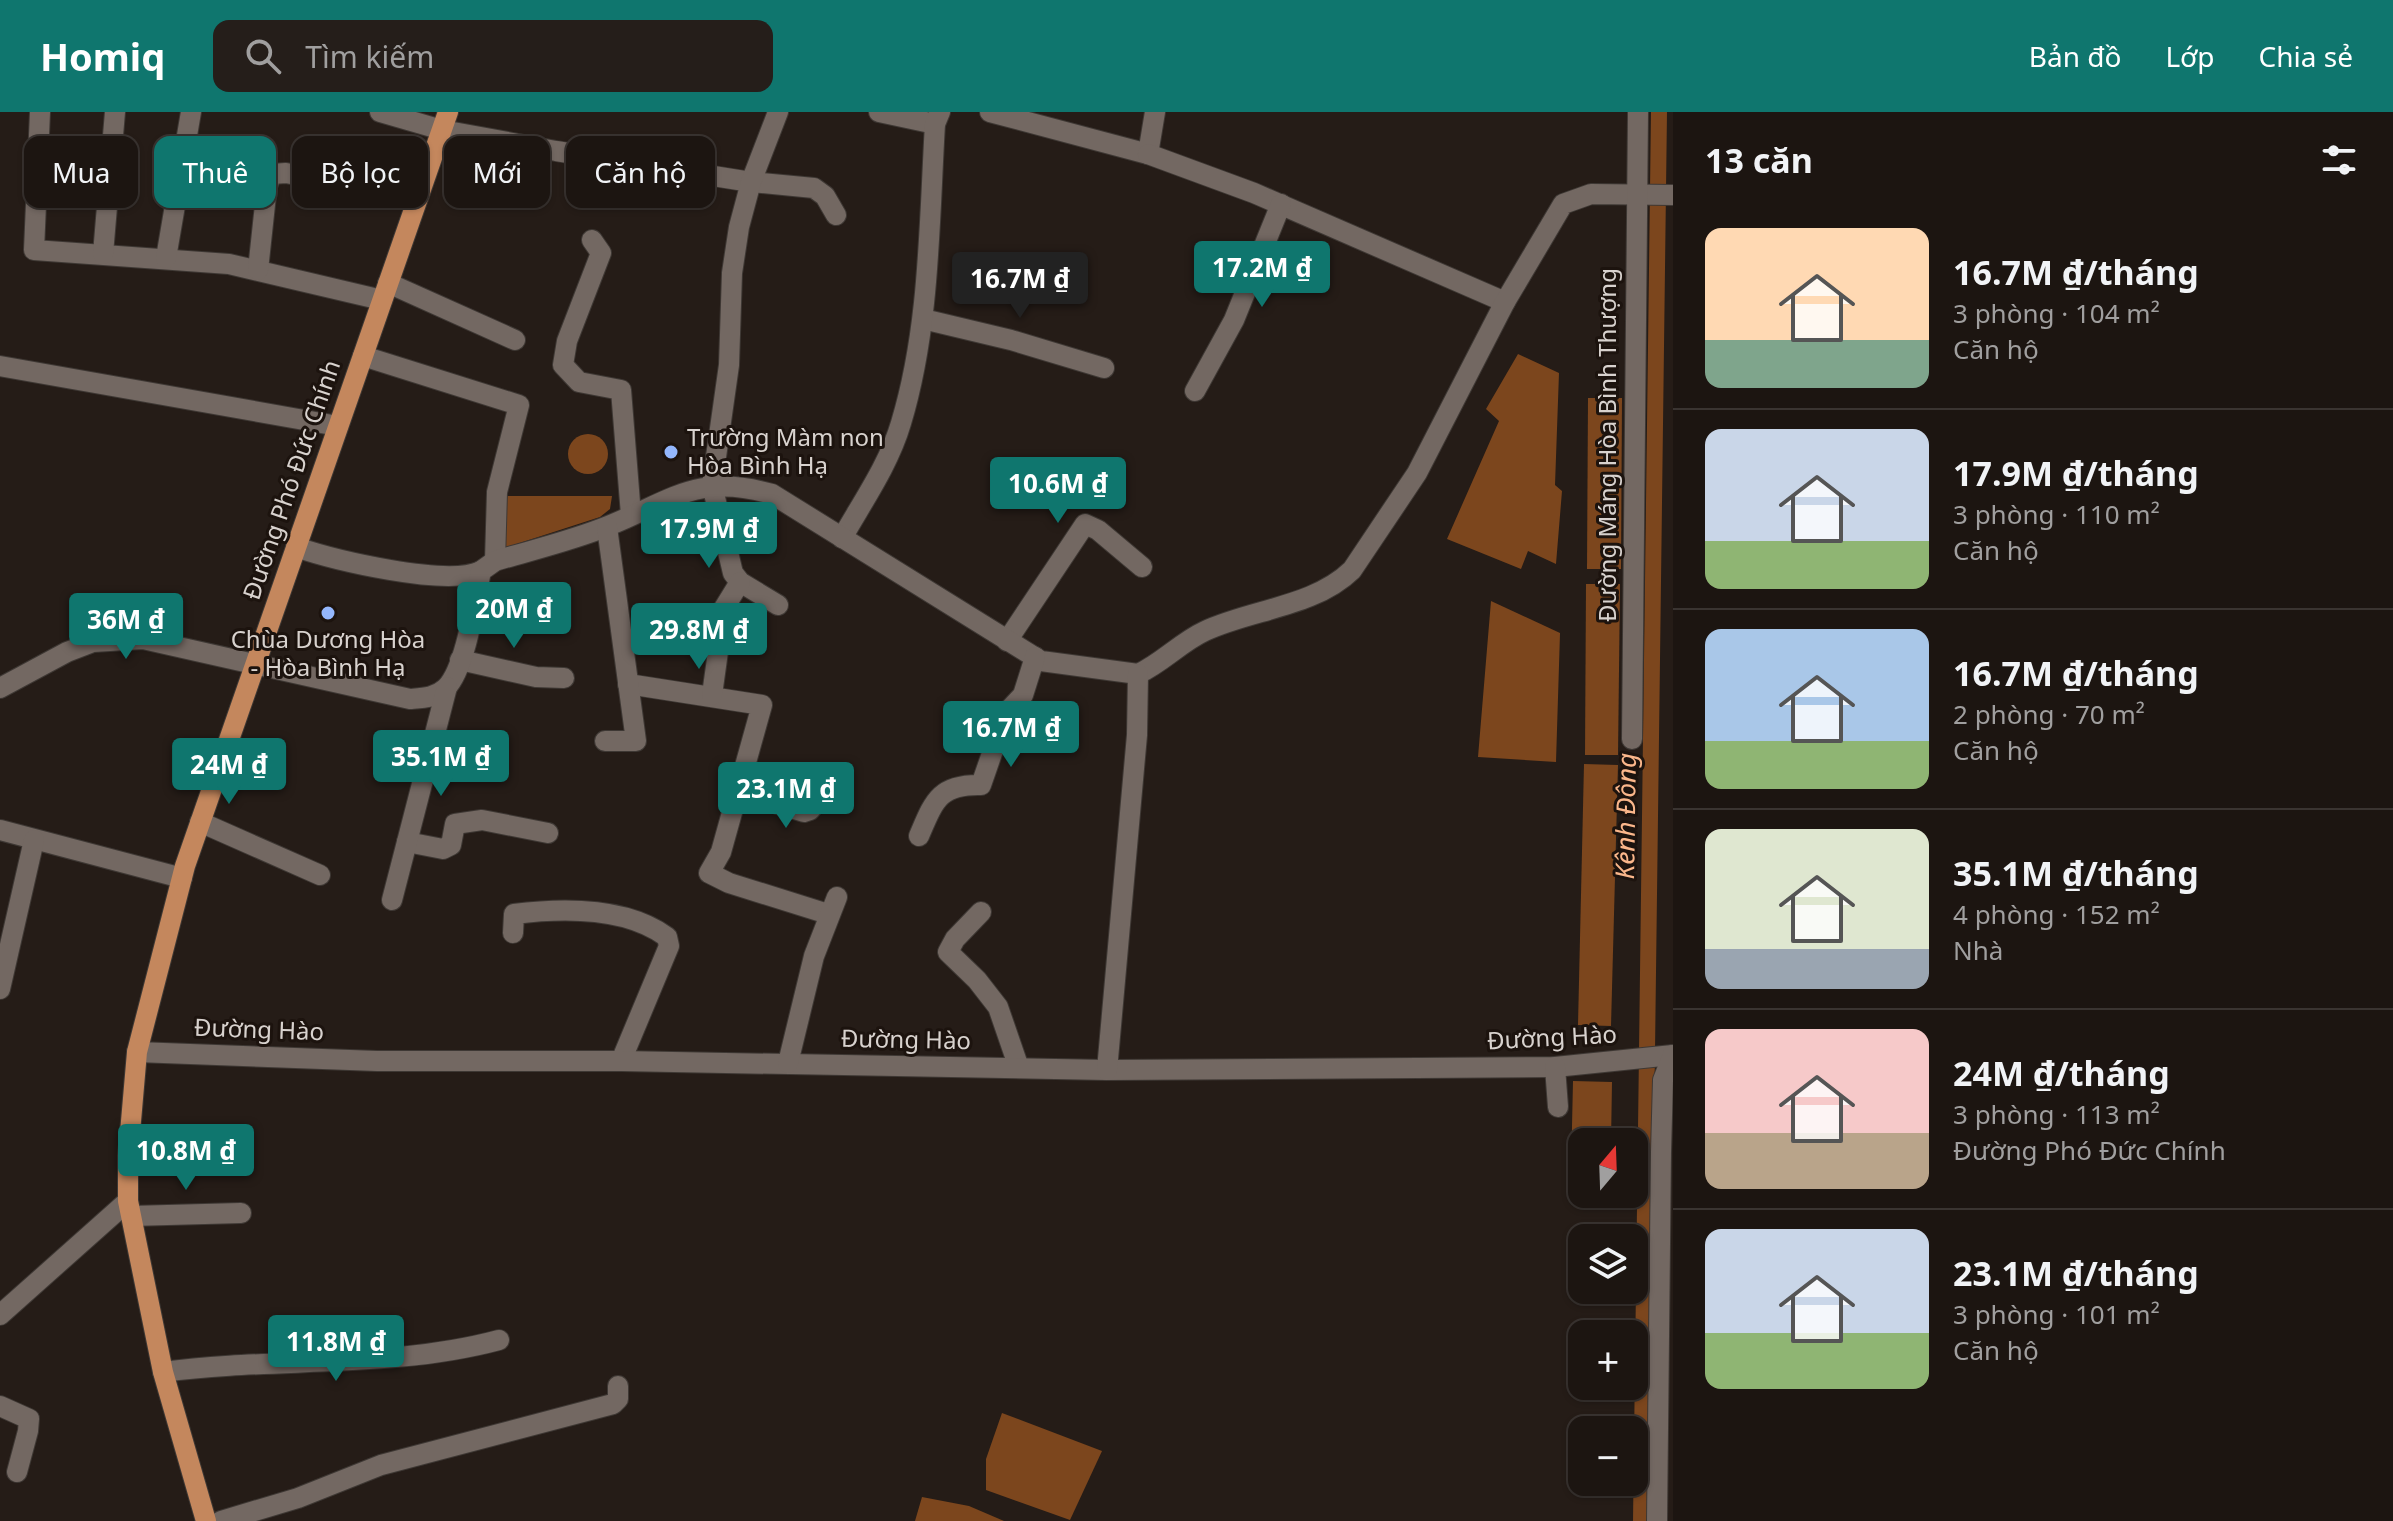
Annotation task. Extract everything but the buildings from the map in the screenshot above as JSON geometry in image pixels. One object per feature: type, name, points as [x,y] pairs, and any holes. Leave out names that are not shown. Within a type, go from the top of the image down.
[{"type":"main road","name":"Đường Phó Đức Chính","points":[[206,1521],[163,1372],[129,1208],[128,1156],[137,1052],[182,878],[200,822],[445,121]]},
{"type":"street","points":[[40,112],[34,250],[166,258],[385,292],[515,340]]},
{"type":"street","points":[[103,254],[115,112]]},
{"type":"street","points":[[166,258],[191,112]]},
{"type":"street","points":[[380,112],[445,121],[751,182],[814,188],[825,196],[836,215]]},
{"type":"street","points":[[842,538],[881,472],[901,426],[916,366],[923,319],[938,118],[879,112]]},
{"type":"street","points":[[990,112],[1148,154],[1281,204],[1505,302]]},
{"type":"street","points":[[1148,154],[1155,112]]},
{"type":"street","name":"Đường Máng Hòa Bình Thượng","points":[[1632,739],[1638,112]]},
{"type":"street","points":[[770,114],[739,227],[732,273],[729,365],[712,485],[729,560],[740,582],[778,605]]},
{"type":"street","points":[[258,270],[267,186],[272,174],[292,174]]},
{"type":"street","points":[[296,547],[355,565],[470,576],[488,566],[607,527],[712,485],[744,486],[772,494],[1041,661],[1138,674],[1205,631],[1340,582],[1352,570],[1417,473],[1505,302],[1563,204],[1591,194],[1673,195]]},
{"type":"street","points":[[1195,391],[1234,320],[1281,204]]},
{"type":"street","points":[[592,240],[601,253],[567,341],[563,365],[579,382],[621,390],[631,515]]},
{"type":"street","points":[[923,319],[1011,340],[1104,368]]},
{"type":"street","points":[[363,356],[519,405],[497,492],[488,566],[460,660],[447,687],[392,900]]},
{"type":"street","points":[[0,366],[338,426]]},
{"type":"street","points":[[1007,641],[1085,524],[1098,530],[1142,567]]},
{"type":"street","points":[[605,741],[636,741],[607,527]]},
{"type":"street","points":[[712,695],[724,608],[740,582]]},
{"type":"street","points":[[0,688],[67,652],[109,639],[157,641],[410,699],[433,697],[447,687]]},
{"type":"street","points":[[919,836],[939,796],[951,787],[981,785],[1006,713],[1023,695],[1035,657]]},
{"type":"street","points":[[460,660],[536,677],[564,678]]},
{"type":"street","points":[[1107,1070],[1137,735],[1138,674]]},
{"type":"street","points":[[628,684],[762,705],[721,852],[709,873],[729,883],[833,906],[803,993],[788,1063]]},
{"type":"street","points":[[738,792],[804,812],[817,802]]},
{"type":"street","points":[[407,842],[443,849],[451,845],[455,824],[469,821],[494,822],[548,833]]},
{"type":"street","points":[[200,822],[320,875]]},
{"type":"street","points":[[0,830],[182,878]]},
{"type":"street","points":[[0,989],[34,840]]},
{"type":"street","points":[[513,933],[514,914],[560,909],[630,920],[667,937],[669,946],[621,1061]]},
{"type":"street","points":[[981,912],[955,939],[948,952],[977,980],[998,1007],[1019,1068]]},
{"type":"street","name":"Đường Hào","points":[[137,1052],[377,1061],[788,1063],[1107,1070],[1555,1067],[1670,1056]]},
{"type":"street","points":[[1657,1521],[1661,1137],[1663,1080],[1670,1056]]},
{"type":"street","points":[[1555,1067],[1558,1107]]},
{"type":"street","points":[[0,1315],[129,1208],[241,1213]]},
{"type":"street","points":[[163,1372],[352,1359],[473,1346],[499,1340]]},
{"type":"street","points":[[221,1521],[298,1498],[381,1465],[613,1404],[618,1399],[618,1386]]},
{"type":"street","points":[[0,1406],[29,1419],[17,1472]]},
{"type":"shaded area","points":[[1518,354],[1559,373],[1555,485],[1562,491],[1556,564],[1528,551],[1521,569],[1447,539],[1499,421],[1486,409]]},
{"type":"shaded area","points":[[1588,398],[1622,398],[1621,569],[1587,569]]},
{"type":"shaded area","points":[[588,434],[602,440],[608,454],[602,468],[588,474],[574,468],[568,454],[574,440]]},
{"type":"shaded area","points":[[502,496],[612,496],[610,509],[600,517],[501,549]]},
{"type":"shaded area","points":[[1586,584],[1620,584],[1618,755],[1585,755]]},
{"type":"shaded area","points":[[1491,601],[1560,633],[1556,762],[1478,757]]},
{"type":"shaded area","points":[[1584,764],[1618,765],[1611,1026],[1578,1025]]},
{"type":"shaded area","points":[[1573,1081],[1612,1082],[1611,1128],[1572,1128]]},
{"type":"shaded area","points":[[1002,1413],[1102,1451],[1070,1520],[986,1490],[986,1459]]},
{"type":"shaded area","points":[[922,1497],[969,1506],[1004,1521],[915,1521]]},
{"type":"waterway","name":"Kênh Đông","points":[[1641,1521],[1659,112]]},
{"type":"place","name":"Trường Màm non Hòa Bình Hạ","points":[[671,452]]},
{"type":"place","name":"Chùa Dương Hòa - Hòa Bình Hạ","points":[[328,613]]}]
